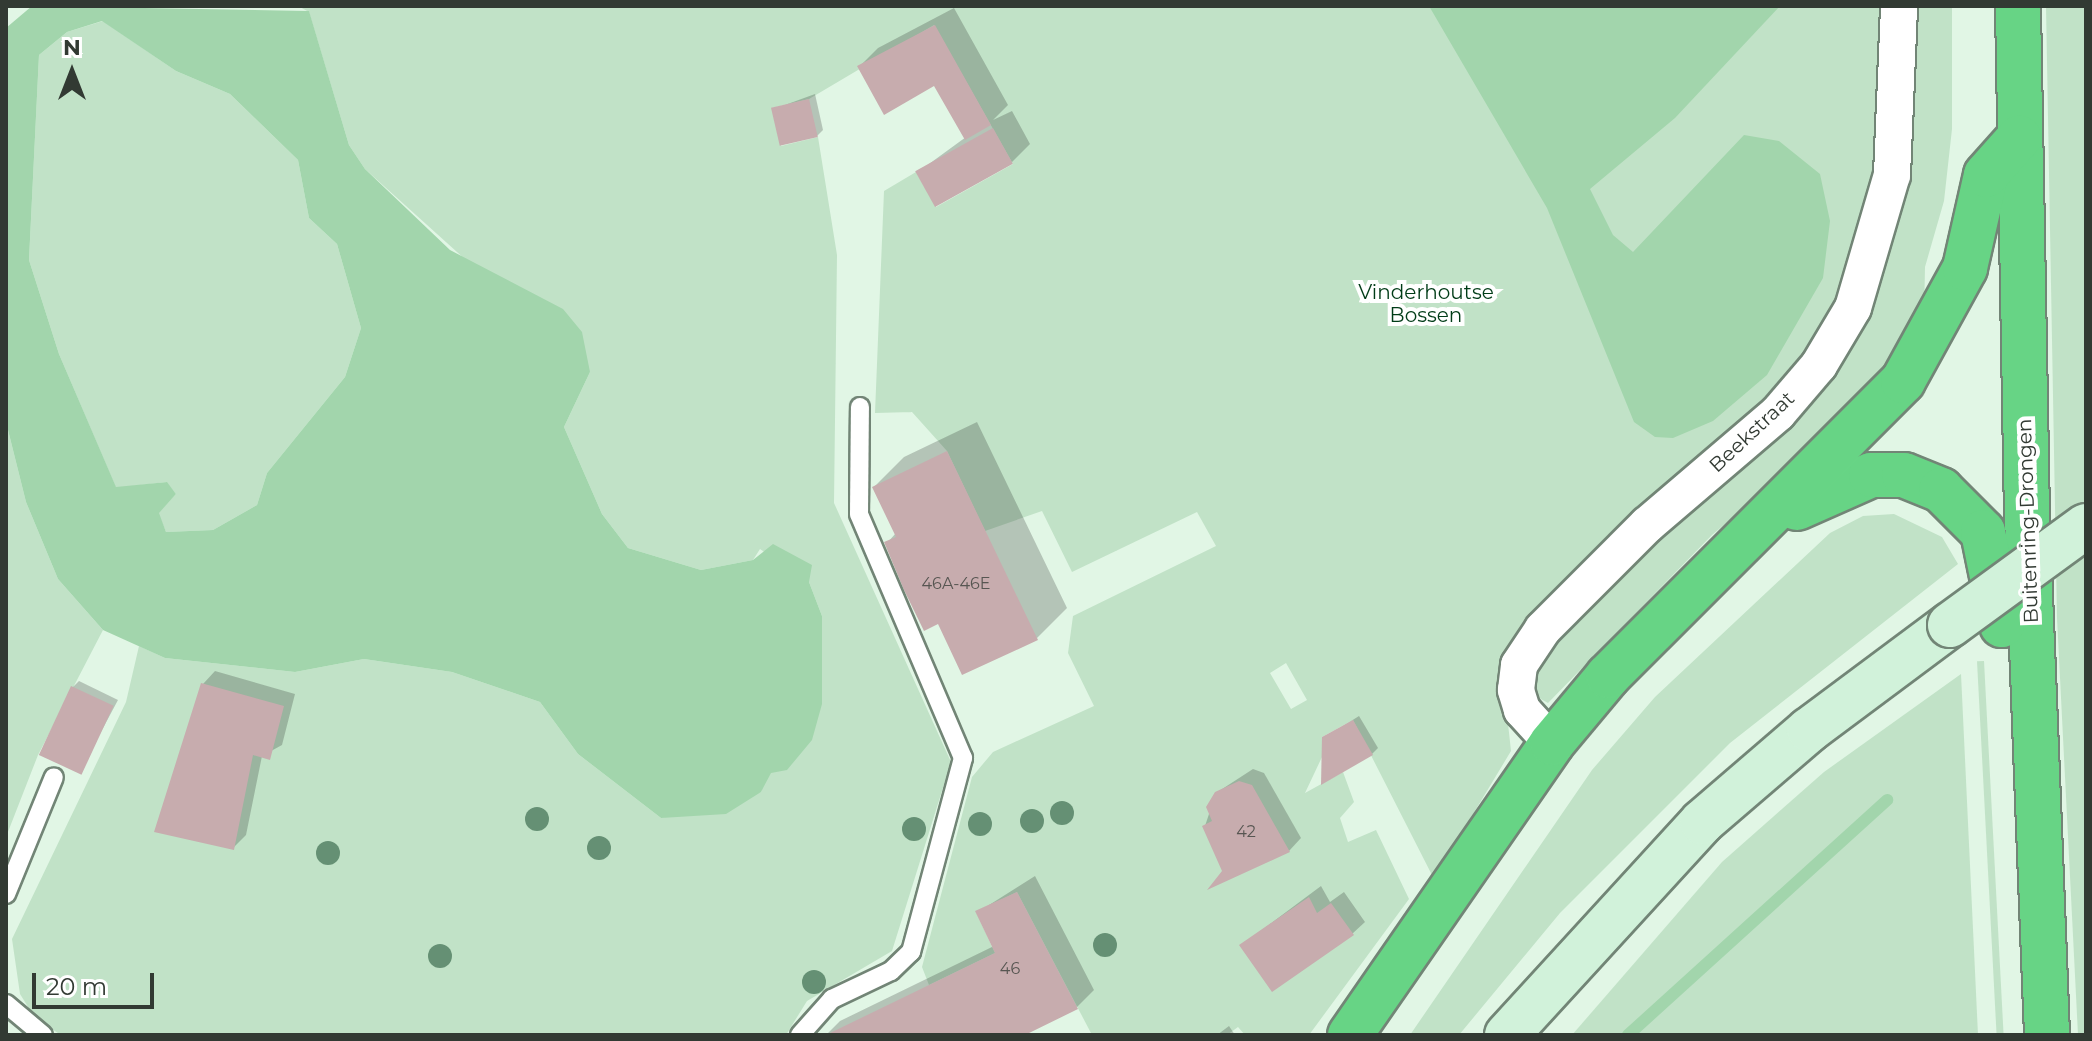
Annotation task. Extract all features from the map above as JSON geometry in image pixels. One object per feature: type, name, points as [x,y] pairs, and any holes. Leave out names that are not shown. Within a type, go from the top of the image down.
[{"type":"highway","name":"Buitenring-Drongen","points":[[2018,6],[2033,693],[2047,1035]]},
{"type":"highway","points":[[1350,1035],[1552,743],[1682,599],[1751,535],[1903,381],[1965,268],[1986,175],[2019,138]]},
{"type":"highway","points":[[1751,535],[1839,484],[1871,475],[1904,475],[1941,490],[1983,532],[1997,614],[2033,693]]},
{"type":"street","name":"Beekstraat","points":[[1552,743],[1522,710],[1516,690],[1519,665],[1543,629],[1647,525],[1778,413],[1819,365],[1853,308],[1892,175],[1899,6]]},
{"type":"street","points":[[1507,1035],[1702,822],[1950,625],[2086,526]]},
{"type":"lane","points":[[800,1035],[832,999],[891,971],[911,952],[963,758],[859,514],[860,407]]},
{"type":"lane","points":[[6,894],[54,777]]},
{"type":"lane","points":[[6,1004],[43,1035]]},
{"type":"green space","name":"Vinderhoutse Bossen","points":[[298,6],[1888,6],[1877,181],[1857,274],[1810,353],[1503,678],[1511,751],[1434,879],[1353,720],[1322,737],[1322,757],[1305,793],[1343,772],[1354,802],[1340,818],[1348,842],[1376,830],[1409,899],[1309,1035],[1245,1035],[1238,1027],[1227,1035],[1092,1035],[1017,892],[976,912],[995,953],[929,985],[922,967],[972,777],[993,752],[1094,706],[1068,653],[1073,616],[1216,546],[1197,512],[1072,572],[1042,511],[985,531],[947,451],[912,412],[875,413],[884,191],[916,172],[936,207],[1013,164],[934,25],[809,99],[772,108],[781,146],[818,137],[837,255],[834,503],[951,762],[892,951],[807,1001],[786,1035],[61,1035],[35,1018],[20,994],[12,939],[126,702],[139,646],[165,658],[295,672],[364,659],[452,672],[540,702],[578,754],[661,818],[761,792],[822,616],[809,582],[760,549],[753,560],[701,570],[628,548],[602,514],[564,427],[590,372],[365,169],[349,145],[309,12]],"holes":[[[1286,663],[1307,700],[1291,709],[1270,673]]]},
{"type":"green space","points":[[1912,6],[1952,6],[1952,129],[1944,201],[1925,267],[1924,318],[1866,404],[1712,535],[1548,703],[1530,693],[1530,676],[1549,642],[1856,328]]},
{"type":"green space","points":[[2046,6],[2086,6],[2086,1035],[2078,1035],[2057,618]]},
{"type":"green space","points":[[103,21],[176,71],[230,94],[298,160],[309,218],[337,244],[361,328],[345,377],[267,473],[257,505],[213,530],[166,532],[158,513],[176,494],[166,482],[116,488],[59,354],[29,260],[39,55],[67,32]]},
{"type":"green space","points":[[6,422],[26,502],[58,579],[103,630],[38,755],[6,837]]},
{"type":"green space","points":[[1894,514],[1942,537],[1958,564],[1730,743],[1560,913],[1459,1035],[1410,1035],[1592,770],[1655,697],[1830,533],[1863,516]]},
{"type":"green space","points":[[1977,661],[1984,661],[2004,1035],[1997,1035]]},
{"type":"green space","points":[[1961,674],[1978,1035],[1572,1035],[1722,862],[1824,772]]},
{"type":"shaded area","points":[[32,6],[309,11],[349,145],[365,169],[450,250],[563,309],[582,332],[590,372],[564,427],[602,514],[628,548],[701,570],[753,560],[773,544],[812,565],[809,582],[822,616],[822,704],[812,740],[787,770],[771,773],[761,792],[726,814],[661,818],[578,754],[540,702],[452,672],[364,659],[295,672],[165,658],[103,630],[58,579],[26,502],[6,422],[6,28]],"holes":[[[102,21],[176,71],[230,94],[298,160],[309,218],[337,244],[361,328],[345,377],[267,473],[257,505],[213,530],[166,532],[159,513],[176,494],[167,482],[116,487],[59,354],[29,260],[39,55],[67,32]]]},
{"type":"shaded area","points":[[1429,6],[1780,6],[1675,118],[1590,189],[1613,235],[1633,252],[1744,135],[1779,141],[1820,174],[1830,221],[1823,278],[1767,375],[1713,421],[1673,438],[1655,437],[1634,422],[1547,208]]},
{"type":"building","points":[[935,25],[991,125],[965,140],[934,86],[884,115],[857,66]]},
{"type":"building","points":[[809,99],[818,137],[780,146],[771,108]]},
{"type":"building","points":[[993,128],[1013,164],[935,207],[915,171]]},
{"type":"building","points":[[947,451],[1038,640],[962,675],[938,624],[924,631],[904,590],[884,542],[896,537],[872,487]]},
{"type":"building","points":[[201,683],[284,706],[270,760],[253,755],[234,850],[154,832]]},
{"type":"building","points":[[71,686],[114,706],[81,775],[39,755]]},
{"type":"building","points":[[1353,720],[1373,755],[1321,785],[1322,737]]},
{"type":"building","points":[[1239,781],[1252,785],[1290,852],[1207,890],[1222,871],[1202,826],[1212,821],[1206,807],[1215,792]]},
{"type":"building","points":[[1017,892],[1078,1009],[1025,1035],[826,1035],[995,953],[975,911]]},
{"type":"building","points":[[1309,897],[1317,913],[1331,903],[1354,935],[1272,992],[1239,945]]},
{"type":"waterway","points":[[1628,1035],[1887,800]]}]
